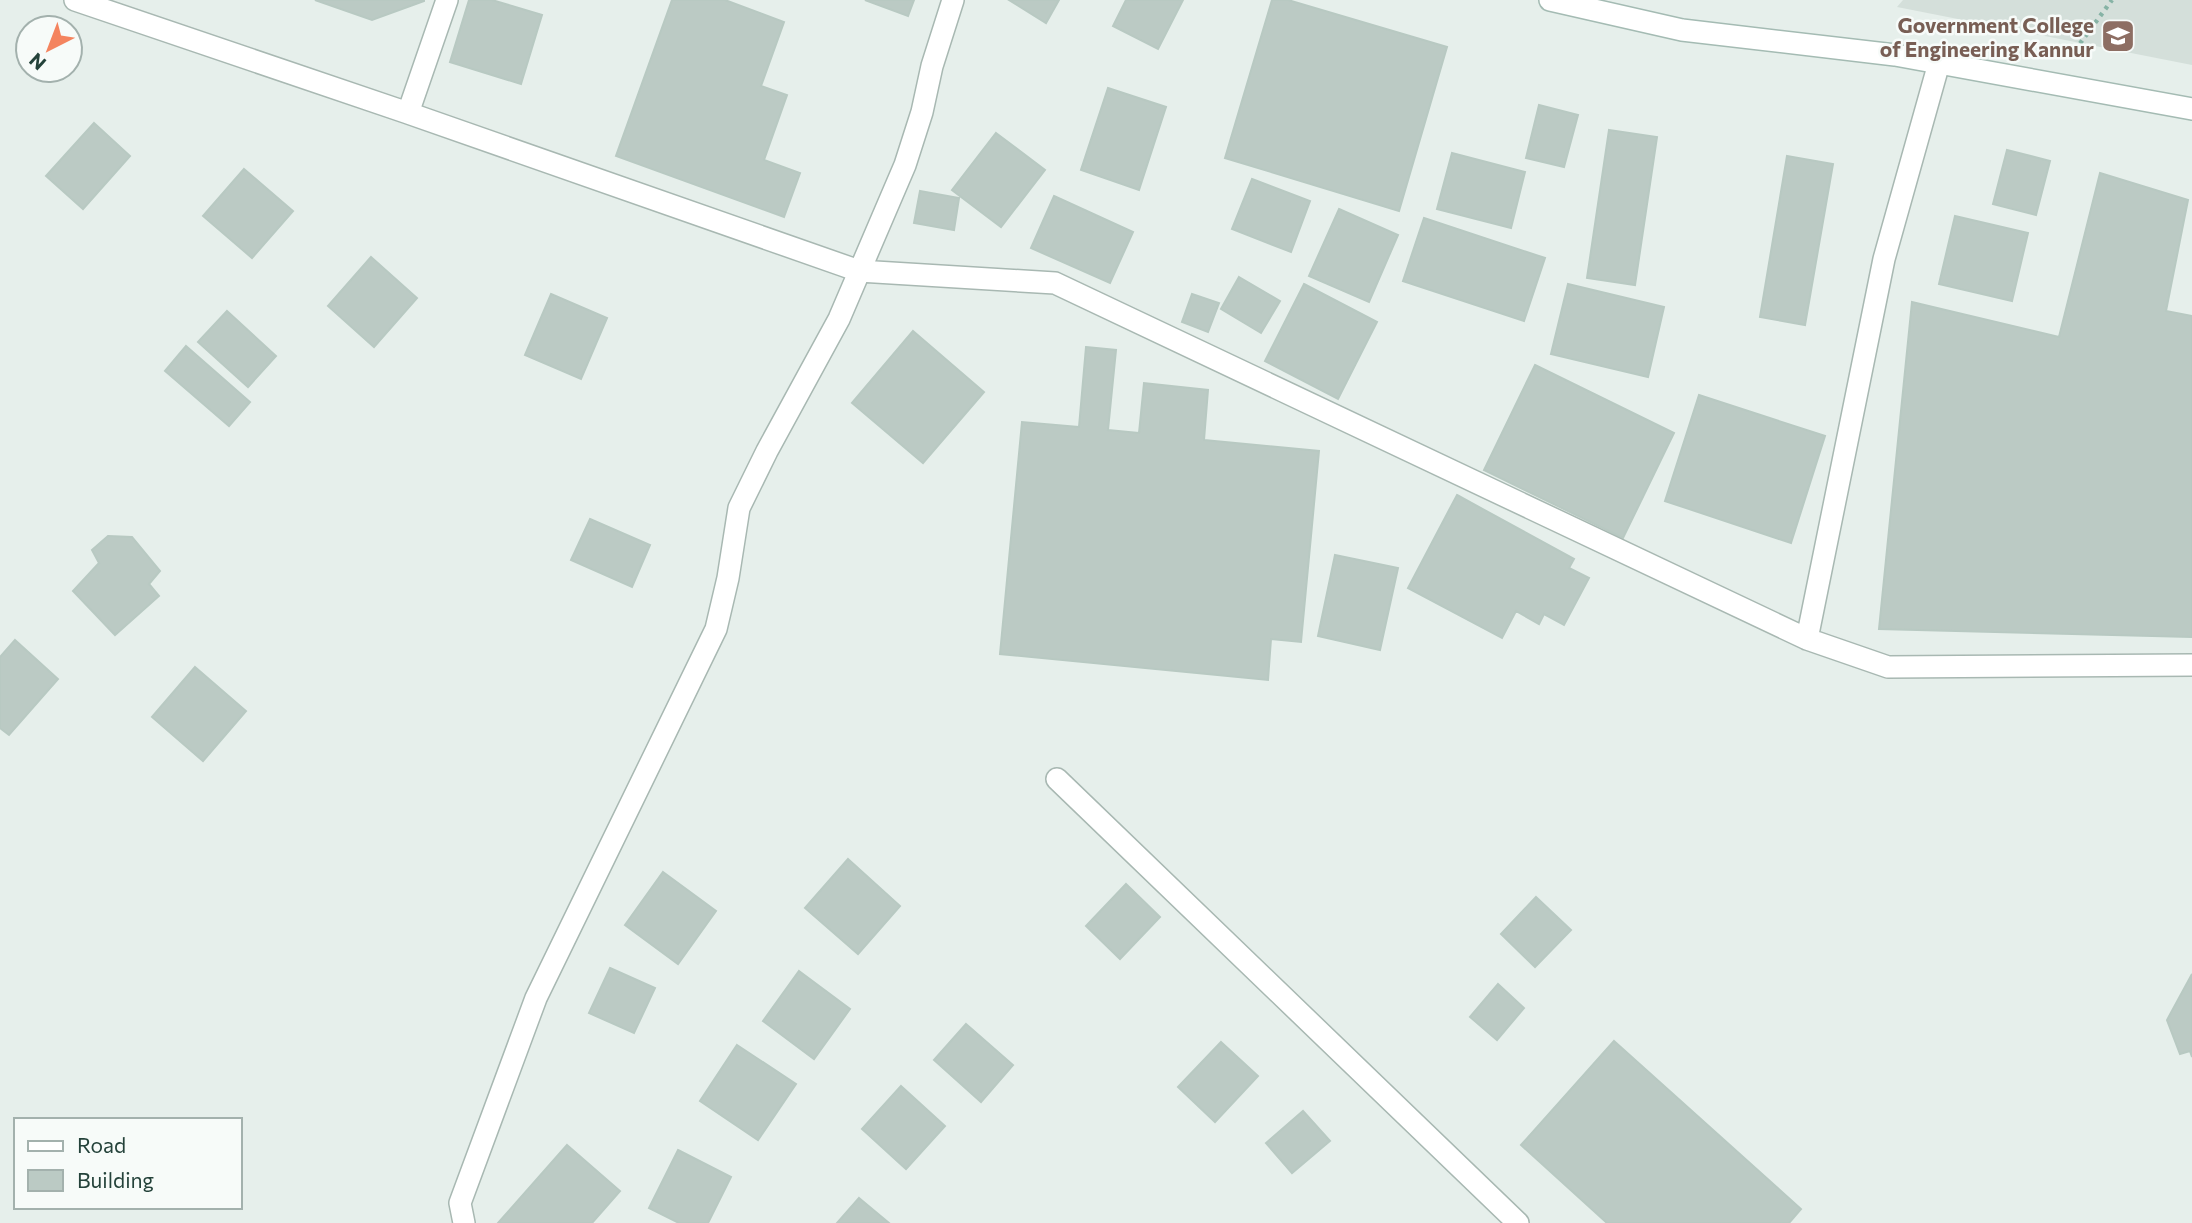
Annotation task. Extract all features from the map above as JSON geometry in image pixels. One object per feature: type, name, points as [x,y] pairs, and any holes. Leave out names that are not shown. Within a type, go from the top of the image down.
[{"type":"street","points":[[75,0],[859,271],[1055,283],[1807,639],[1888,667],[2192,665]]},
{"type":"street","points":[[408,113],[447,0]]},
{"type":"street","points":[[464,1223],[460,1203],[536,998],[716,629],[728,578],[739,508],[839,318],[905,165],[953,0]]},
{"type":"street","points":[[1550,0],[1682,30],[1895,55],[2192,109]]},
{"type":"street","points":[[1807,639],[1884,259],[1938,63]]},
{"type":"street","points":[[1057,779],[1518,1223]]},
{"type":"path","points":[[2052,83],[2112,0]]},
{"type":"shaded area","name":"Government College of Engineering Kannur","points":[[1903,0],[2192,0],[2192,65],[1897,7]]},
{"type":"building","points":[[315,0],[424,0],[424,1],[372,20]]},
{"type":"building","points":[[469,0],[492,0],[542,15],[521,84],[450,62]]},
{"type":"building","points":[[672,0],[725,0],[784,22],[761,86],[787,95],[764,160],[800,173],[784,217],[616,156]]},
{"type":"building","points":[[865,0],[914,0],[908,16]]},
{"type":"building","points":[[1009,0],[1059,0],[1046,23]]},
{"type":"building","points":[[1126,0],[1183,0],[1158,49],[1113,26]]},
{"type":"building","points":[[1272,0],[1288,0],[1447,47],[1399,211],[1225,158]]},
{"type":"building","points":[[1108,88],[1166,107],[1139,190],[1081,170]]},
{"type":"building","points":[[1539,105],[1578,115],[1564,167],[1526,158]]},
{"type":"building","points":[[94,123],[130,156],[83,209],[46,176]]},
{"type":"building","points":[[1609,130],[1657,137],[1635,285],[1587,278]]},
{"type":"building","points":[[996,133],[1045,170],[1001,227],[952,190]]},
{"type":"building","points":[[2007,150],[2050,161],[2036,215],[1993,204]]},
{"type":"building","points":[[1452,153],[1525,172],[1511,228],[1437,209]]},
{"type":"building","points":[[1787,156],[1833,164],[1805,325],[1760,317]]},
{"type":"building","points":[[244,169],[293,211],[252,258],[203,216]]},
{"type":"building","points":[[2100,173],[2188,200],[2166,311],[2192,316],[2192,637],[1879,629],[1912,302],[2059,337]]},
{"type":"building","points":[[1252,179],[1310,201],[1291,252],[1232,229]]},
{"type":"building","points":[[920,191],[959,198],[954,230],[914,223]]},
{"type":"building","points":[[1054,196],[1133,232],[1110,283],[1031,248]]},
{"type":"building","points":[[1339,209],[1398,235],[1369,302],[1309,276]]},
{"type":"building","points":[[1955,216],[2028,233],[2012,301],[1939,284]]},
{"type":"building","points":[[1424,218],[1545,258],[1524,321],[1403,281]]},
{"type":"building","points":[[371,257],[417,298],[374,347],[328,306]]},
{"type":"building","points":[[1239,277],[1280,301],[1261,333],[1221,309]]},
{"type":"building","points":[[1304,284],[1377,322],[1338,399],[1265,361]]},
{"type":"building","points":[[1568,284],[1664,307],[1648,377],[1551,354]]},
{"type":"building","points":[[551,294],[607,318],[581,379],[525,355]]},
{"type":"building","points":[[1192,294],[1219,303],[1208,332],[1182,322]]},
{"type":"building","points":[[227,311],[276,356],[248,387],[198,342]]},
{"type":"building","points":[[913,331],[984,392],[923,463],[852,403]]},
{"type":"building","points":[[186,346],[250,402],[229,426],[165,371]]},
{"type":"building","points":[[1086,347],[1116,350],[1108,430],[1139,433],[1144,383],[1208,390],[1204,440],[1319,451],[1301,642],[1271,639],[1268,680],[1000,654],[1022,422],[1079,427]]},
{"type":"building","points":[[1535,365],[1674,433],[1623,538],[1484,470]]},
{"type":"building","points":[[1699,395],[1825,436],[1791,543],[1665,501]]},
{"type":"building","points":[[1457,495],[1574,559],[1569,568],[1589,578],[1564,625],[1544,614],[1539,624],[1516,611],[1502,638],[1408,588]]},
{"type":"building","points":[[590,519],[650,545],[632,587],[571,560]]},
{"type":"building","points":[[108,536],[132,537],[160,571],[149,584],[159,596],[115,635],[73,591],[99,563],[92,550]]},
{"type":"building","points":[[1335,555],[1398,568],[1380,650],[1318,636]]},
{"type":"building","points":[[15,640],[58,679],[9,735],[0,728],[0,657]]},
{"type":"building","points":[[195,667],[246,711],[203,761],[152,717]]},
{"type":"building","points":[[848,859],[900,906],[858,954],[805,908]]},
{"type":"building","points":[[663,872],[716,911],[678,964],[625,925]]},
{"type":"building","points":[[1126,884],[1160,917],[1120,959],[1086,926]]},
{"type":"building","points":[[1536,897],[1571,930],[1535,967],[1501,934]]},
{"type":"building","points":[[610,968],[655,988],[634,1033],[589,1013]]},
{"type":"building","points":[[799,971],[850,1009],[814,1059],[763,1021]]},
{"type":"building","points":[[2192,974],[2192,1057],[2190,1051],[2180,1054],[2167,1020]]},
{"type":"building","points":[[1498,984],[1524,1008],[1497,1040],[1470,1017]]},
{"type":"building","points":[[966,1024],[1013,1065],[981,1102],[934,1060]]},
{"type":"building","points":[[1614,1041],[1801,1209],[1789,1223],[1607,1223],[1521,1145]]},
{"type":"building","points":[[1221,1042],[1258,1076],[1215,1122],[1178,1087]]},
{"type":"building","points":[[737,1045],[796,1084],[758,1140],[700,1101]]},
{"type":"building","points":[[901,1086],[945,1126],[906,1169],[862,1129]]},
{"type":"building","points":[[1303,1111],[1330,1141],[1292,1173],[1266,1143]]},
{"type":"building","points":[[567,1145],[620,1191],[592,1223],[498,1223]]},
{"type":"building","points":[[678,1150],[731,1177],[708,1223],[679,1223],[649,1208]]},
{"type":"building","points":[[859,1198],[889,1223],[837,1223]]},
{"type":"place","name":"Government College of Engineering Kannur","points":[[2118,36]]}]
